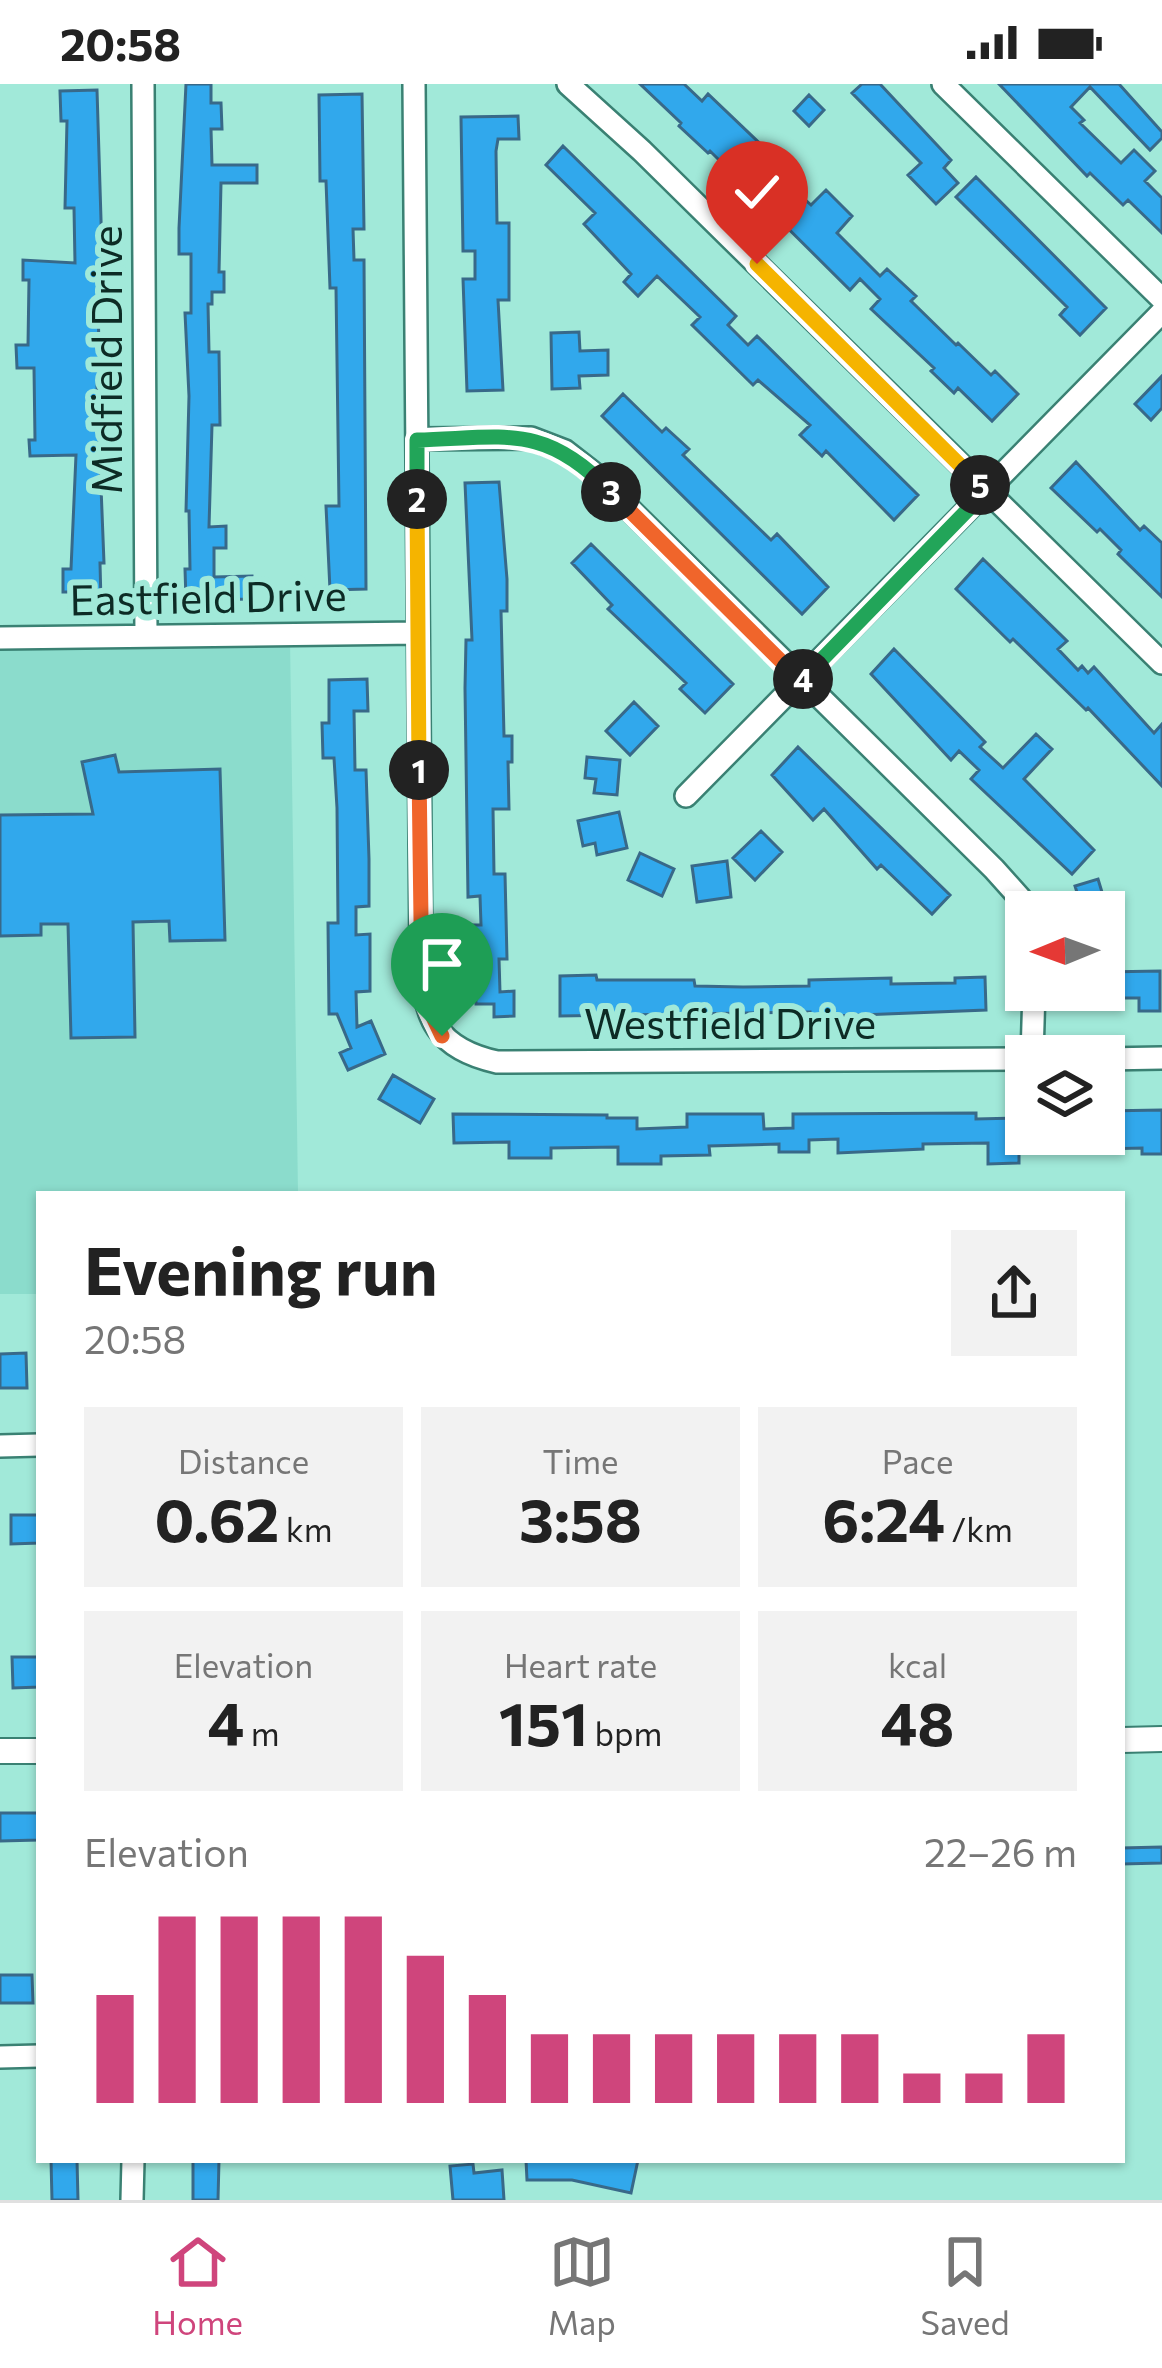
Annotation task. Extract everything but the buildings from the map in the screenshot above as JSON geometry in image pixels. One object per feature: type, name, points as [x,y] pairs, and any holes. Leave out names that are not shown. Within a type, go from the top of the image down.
[{"type":"street","name":"Midfield Drive","points":[[142,84],[146,636]]},
{"type":"street","points":[[414,84],[418,633]]},
{"type":"street","points":[[568,84],[1162,663]]},
{"type":"street","points":[[944,84],[1162,299]]},
{"type":"street","points":[[686,796],[1162,312]]},
{"type":"street","points":[[417,440],[531,438],[565,452],[592,472],[1014,891]]},
{"type":"street","name":"Eastfield Drive","points":[[0,638],[418,633]]},
{"type":"street","name":"Westfield Drive","points":[[418,633],[422,994],[442,1036],[476,1058],[497,1063],[1005,1058]]},
{"type":"street","points":[[1125,1059],[1162,1058]]},
{"type":"street","points":[[0,1446],[36,1445]]},
{"type":"street","points":[[1125,1740],[1162,1739]]},
{"type":"street","points":[[0,1751],[36,1751]]},
{"type":"street","points":[[0,2057],[36,2056]]},
{"type":"street","points":[[132,2200],[133,2163]]},
{"type":"shaded area","points":[[290,639],[298,1191],[36,1191],[36,1294],[0,1294],[0,643]]},
{"type":"route","points":[[442,1036],[422,994],[417,440],[531,438],[565,452],[592,472],[801,681],[986,491],[757,264]]}]
